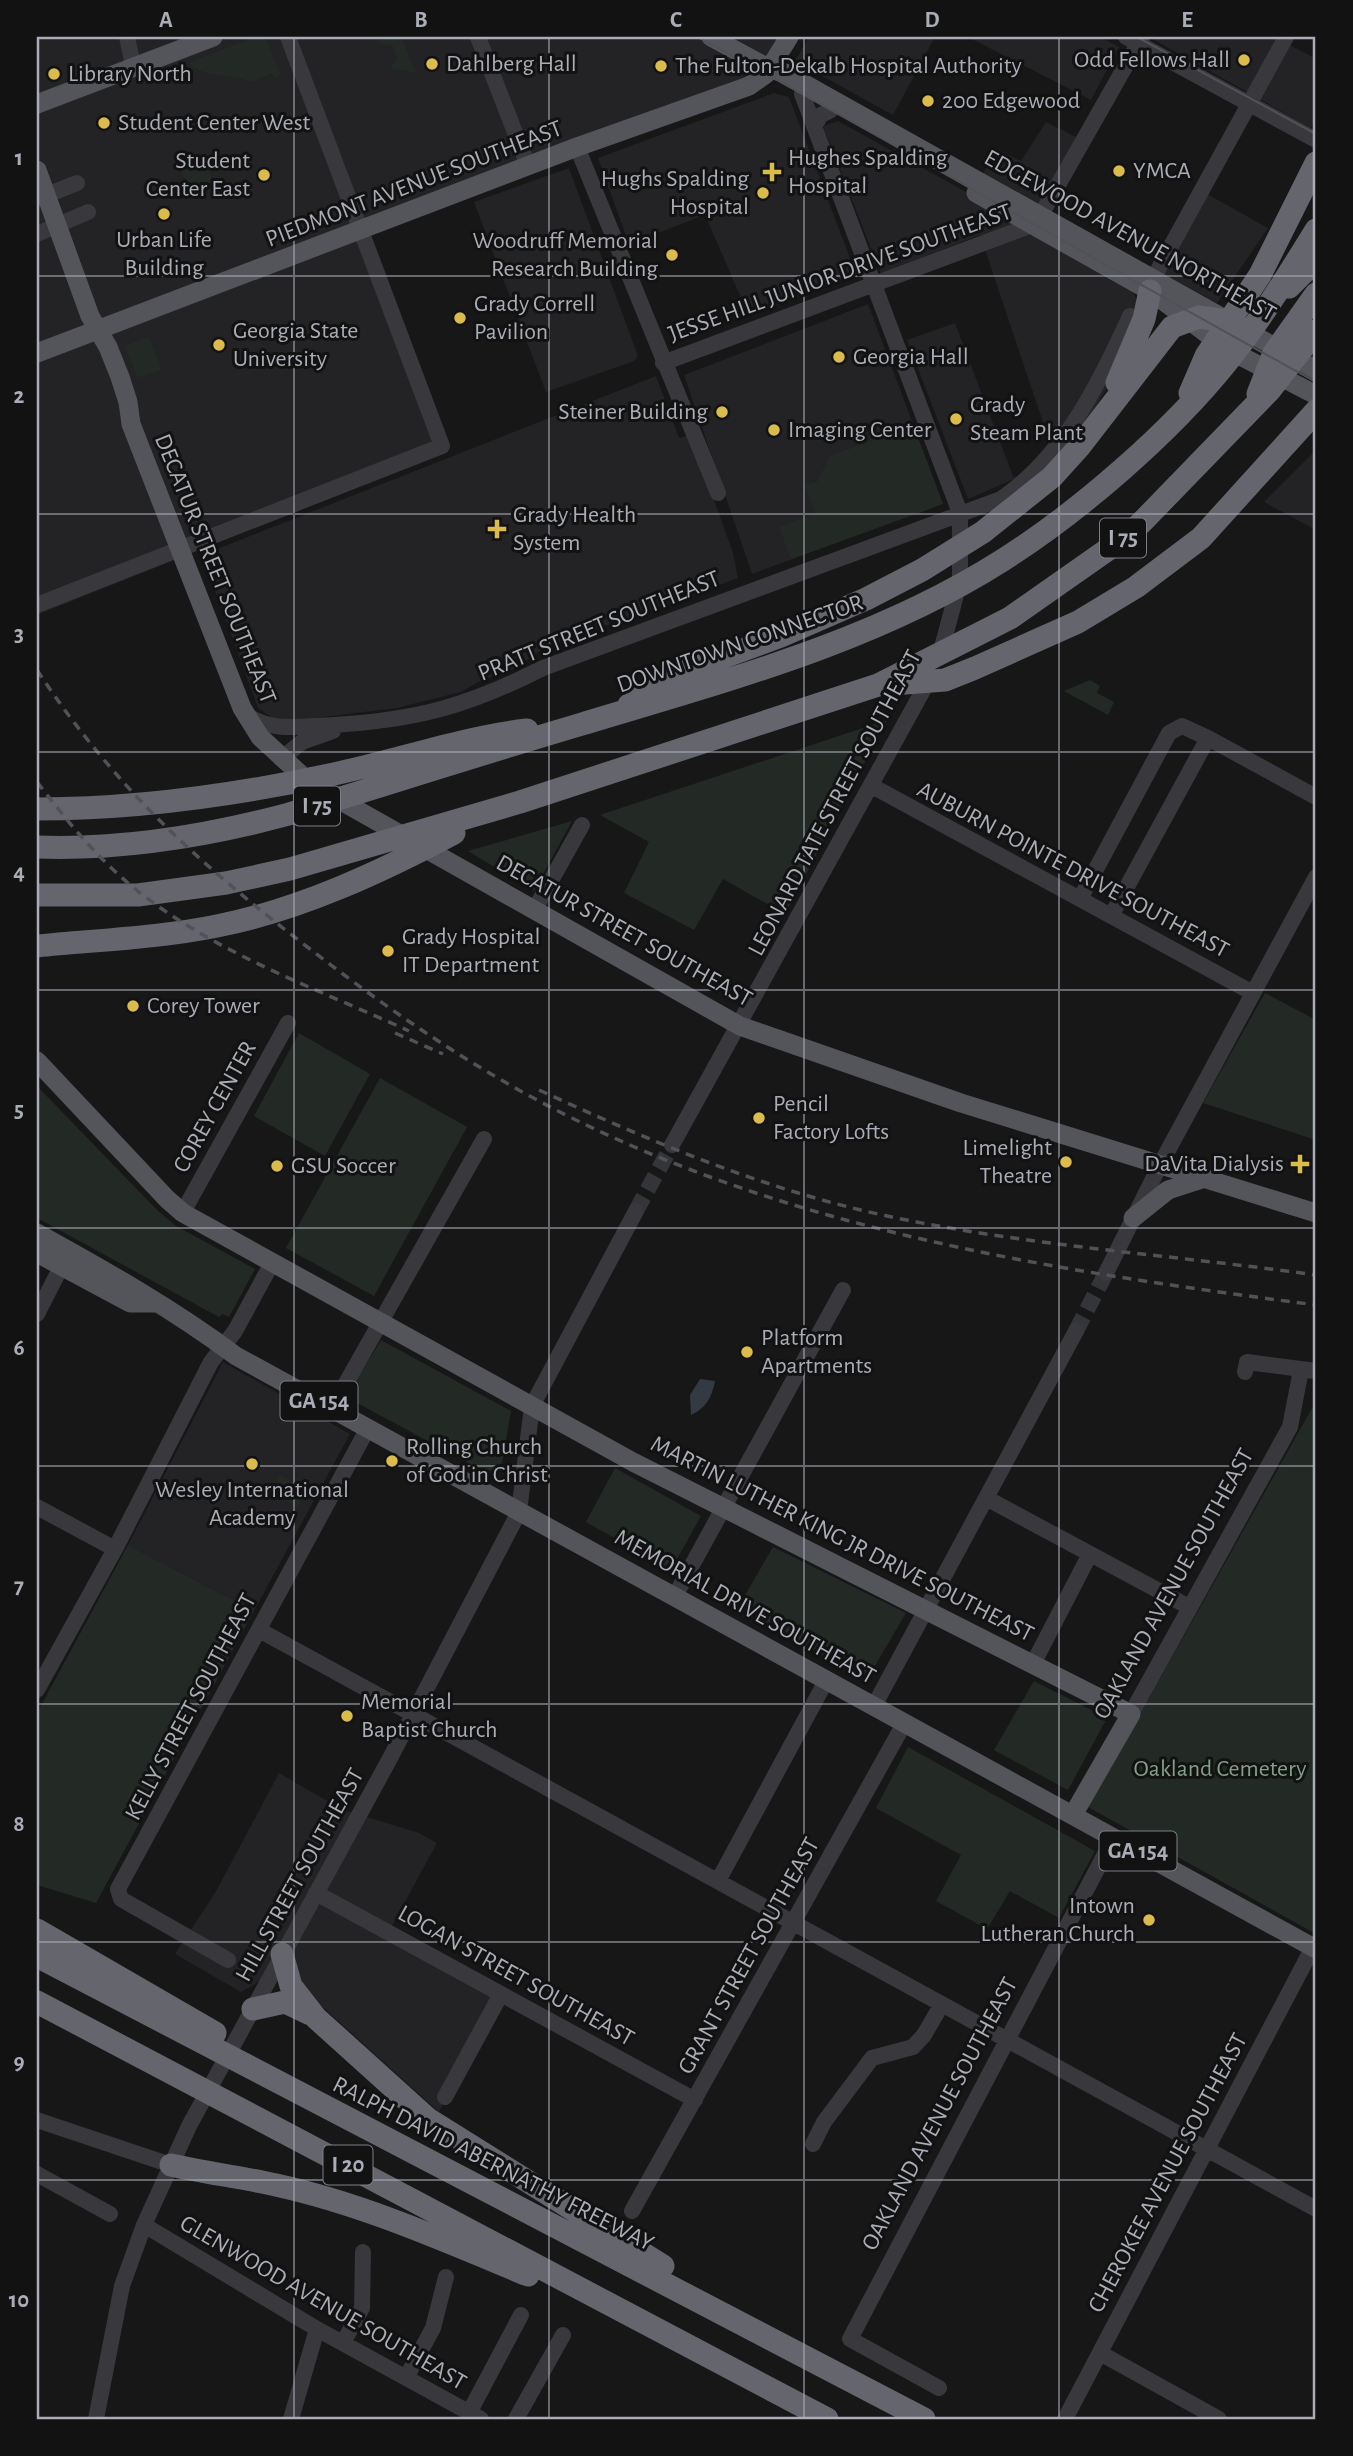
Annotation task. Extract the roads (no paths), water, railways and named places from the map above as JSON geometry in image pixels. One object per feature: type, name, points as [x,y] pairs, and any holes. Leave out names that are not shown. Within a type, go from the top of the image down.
[{"type":"highway","points":[[1215,360],[1316,163]]},
{"type":"highway","points":[[1271,303],[1316,230]]},
{"type":"highway","points":[[1215,360],[1316,260]]},
{"type":"highway","points":[[1096,424],[1126,366],[1144,319],[1153,284]]},
{"type":"highway","points":[[1262,394],[1274,353],[1316,294]]},
{"type":"highway","points":[[618,714],[664,679],[824,618],[934,563],[983,532],[1052,477],[1171,327],[1187,319],[1208,317],[1235,322]]},
{"type":"highway","name":"I 75","points":[[37,895],[107,897],[184,890],[290,869],[520,802],[908,676],[1034,603],[1125,536],[1262,394],[1316,331]]},
{"type":"highway","name":"DOWNTOWN CONNECTOR","points":[[39,847],[126,845],[253,824],[618,714],[817,650],[933,600],[1051,527],[1097,491],[1183,408],[1215,360]]},
{"type":"highway","points":[[908,676],[951,678],[1078,622],[1175,560],[1201,538],[1316,411]]},
{"type":"highway","points":[[37,809],[149,804],[256,789],[337,774],[478,736],[582,724]]},
{"type":"highway","points":[[37,946],[216,927],[250,918],[388,866],[520,802]]},
{"type":"highway","points":[[37,904],[107,897]]},
{"type":"highway","points":[[37,958],[64,944]]},
{"type":"highway","points":[[37,1930],[456,2174]]},
{"type":"highway","points":[[282,1954],[292,1986],[316,2018],[374,2073],[439,2127],[839,2374]]},
{"type":"highway","name":"RALPH DAVID ABERNATHY FREEWAY","points":[[37,1956],[924,2419]]},
{"type":"highway","name":"I 20","points":[[37,2002],[827,2419]]},
{"type":"highway","points":[[251,2012],[285,2002],[316,2018]]},
{"type":"highway","points":[[171,2165],[275,2185],[349,2205],[424,2232],[659,2330]]},
{"type":"main road","points":[[37,104],[213,37]]},
{"type":"main road","name":"EDGEWOOD AVENUE NORTHEAST","points":[[711,37],[770,69],[785,73],[1036,220]]},
{"type":"main road","name":"PIEDMONT AVENUE SOUTHEAST","points":[[37,353],[577,147],[749,86],[770,69],[789,37]]},
{"type":"main road","name":"EDGEWOOD AVENUE NORTHEAST","points":[[770,69],[779,82],[1153,284],[1235,322],[1316,370]]},
{"type":"main road","name":"DECATUR STREET SOUTHEAST","points":[[37,170],[97,331],[97,351],[118,407],[131,424],[246,715],[260,737],[287,764],[332,798],[535,909],[740,1026],[961,1103],[1316,1213]]},
{"type":"main road","name":"EDGEWOOD AVENUE NORTHEAST","points":[[1153,284],[1187,319],[1227,348],[1316,396]]},
{"type":"main road","name":"MARTIN LUTHER KING JR DRIVE SOUTHEAST","points":[[37,1061],[167,1199],[183,1212],[532,1406],[724,1509],[1034,1662],[1131,1714]]},
{"type":"main road","points":[[1133,1217],[1168,1190],[1205,1178]]},
{"type":"main road","name":"MEMORIAL DRIVE SOUTHEAST","points":[[37,1233],[137,1287],[153,1303],[332,1408],[1315,1948]]},
{"type":"main road","name":"MEMORIAL DRIVE SOUTHEAST","points":[[37,1253],[130,1303],[153,1303]]},
{"type":"main road","name":"OAKLAND AVENUE SOUTHEAST","points":[[1073,1815],[1131,1714]]},
{"type":"street","points":[[127,37],[133,65]]},
{"type":"street","points":[[37,605],[442,446],[288,37]]},
{"type":"street","points":[[478,37],[528,166]]},
{"type":"street","points":[[1153,284],[1286,37]]},
{"type":"street","points":[[1036,220],[1136,39],[1316,140]]},
{"type":"street","points":[[802,94],[960,513]]},
{"type":"street","points":[[815,125],[821,115],[831,110]]},
{"type":"street","points":[[577,147],[675,393],[683,402],[719,494]]},
{"type":"street","points":[[37,199],[77,183]]},
{"type":"street","points":[[37,234],[88,212]]},
{"type":"street","name":"JESSE HILL JUNIOR DRIVE SOUTHEAST","points":[[663,363],[875,285],[1036,220]]},
{"type":"street","name":"PRATT STREET SOUTHEAST","points":[[246,715],[276,728],[352,724],[412,718],[475,701],[543,668],[1001,499],[1024,483],[1087,404],[1130,317]]},
{"type":"street","name":"LEONARD TATE STREET SOUTHEAST","points":[[740,1026],[931,677],[948,634],[960,580],[960,513]]},
{"type":"street","points":[[287,764],[302,742],[352,724]]},
{"type":"street","points":[[1080,899],[1174,728],[1186,726],[1316,797]]},
{"type":"street","points":[[1111,916],[1208,738]]},
{"type":"street","name":"AUBURN POINTE DRIVE SOUTHEAST","points":[[872,786],[1253,993]]},
{"type":"street","points":[[535,909],[582,825]]},
{"type":"street","points":[[1105,1273],[1160,1165],[1316,877]]},
{"type":"street","name":"COREY CENTER","points":[[183,1212],[288,1023]]},
{"type":"street","points":[[672,1145],[740,1026]]},
{"type":"street","points":[[332,1408],[484,1139]]},
{"type":"street","name":"HILL STREET SOUTHEAST","points":[[96,2419],[122,2286],[144,2225],[189,2126],[413,1714],[519,1512],[532,1406],[636,1211]]},
{"type":"street","points":[[37,1690],[211,1362],[272,1263]]},
{"type":"street","points":[[37,1314],[61,1267]]},
{"type":"street","points":[[674,1596],[843,1290]]},
{"type":"street","points":[[874,1706],[1076,1331]]},
{"type":"street","points":[[1245,1372],[1247,1362],[1308,1371]]},
{"type":"street","name":"OAKLAND AVENUE SOUTHEAST","points":[[1131,1714],[1290,1427],[1308,1371]]},
{"type":"street","name":"KELLY STREET SOUTHEAST","points":[[228,1960],[121,1899],[118,1889],[368,1428]]},
{"type":"street","points":[[986,1498],[1189,1607]]},
{"type":"street","points":[[37,1507],[114,1549]]},
{"type":"street","points":[[1034,1662],[1090,1554]]},
{"type":"street","points":[[259,1630],[1316,2209]]},
{"type":"street","points":[[718,1881],[827,1679]]},
{"type":"street","name":"GRANT STREET SOUTHEAST","points":[[632,2211],[905,1722]]},
{"type":"street","name":"OAKLAND AVENUE SOUTHEAST","points":[[939,2388],[850,2339],[1114,1837]]},
{"type":"street","name":"LOGAN STREET SOUTHEAST","points":[[316,1893],[695,2100]]},
{"type":"street","name":"CHEROKEE AVENUE SOUTHEAST","points":[[1065,2419],[1205,2148],[1315,1948]]},
{"type":"street","points":[[445,2097],[501,1994]]},
{"type":"street","points":[[813,2144],[824,2122],[872,2058],[913,2047],[924,2035],[942,2004]]},
{"type":"street","points":[[37,2120],[171,2165]]},
{"type":"street","points":[[37,2174],[110,2214]]},
{"type":"street","name":"GLENWOOD AVENUE SOUTHEAST","points":[[144,2225],[317,2329],[475,2416]]},
{"type":"street","points":[[343,2343],[362,2308],[363,2252]]},
{"type":"street","points":[[406,2378],[433,2328],[446,2277]]},
{"type":"street","points":[[475,2416],[522,2315]]},
{"type":"street","points":[[291,2419],[317,2329]]},
{"type":"street","points":[[516,2419],[563,2335]]},
{"type":"street","points":[[1100,2353],[1219,2419]]},
{"type":"tunnel","points":[[636,1211],[672,1145]]},
{"type":"tunnel","points":[[1076,1331],[1106,1273]]},
{"type":"tram line","points":[[698,37],[1316,382]]},
{"type":"tram line","points":[[1137,37],[1316,134]]},
{"type":"railway","points":[[37,670],[128,788],[231,886],[310,949],[400,1015],[493,1075],[558,1111],[648,1153],[740,1188],[833,1217],[1024,1261],[1316,1305]]},
{"type":"railway","points":[[37,782],[104,860],[151,901],[244,957],[409,1031]]},
{"type":"railway","points":[[395,1033],[443,1054]]},
{"type":"railway","points":[[539,1090],[710,1163],[797,1193],[887,1216],[993,1235],[1316,1275]]},
{"type":"place","name":"Odd Fellows Hall","points":[[1244,60]]},
{"type":"place","name":"Dahlberg Hall","points":[[432,64]]},
{"type":"place","name":"The Fulton-Dekalb Hospital Authority","points":[[661,66]]},
{"type":"place","name":"Library North","points":[[54,74]]},
{"type":"place","name":"200 Edgewood","points":[[928,101]]},
{"type":"place","name":"Student Center West","points":[[104,123]]},
{"type":"place","name":"YMCA","points":[[1119,171]]},
{"type":"place","name":"Hughes Spalding Hospital","points":[[772,172]]},
{"type":"place","name":"Student Center East","points":[[264,175]]},
{"type":"place","name":"Hughs Spalding Hospital","points":[[763,193]]},
{"type":"place","name":"Urban Life Building","points":[[164,214]]},
{"type":"place","name":"Woodruff Memorial Research Building","points":[[672,255]]},
{"type":"place","name":"Grady Correll Pavilion","points":[[460,318]]},
{"type":"place","name":"Georgia State University","points":[[219,345]]},
{"type":"place","name":"Georgia Hall","points":[[839,357]]},
{"type":"place","name":"Steiner Building","points":[[722,412]]},
{"type":"place","name":"Grady Steam Plant","points":[[956,419]]},
{"type":"place","name":"Imaging Center","points":[[774,430]]},
{"type":"place","name":"Grady Health System","points":[[497,529]]},
{"type":"place","name":"Grady Hospital IT Department","points":[[388,951]]},
{"type":"place","name":"Corey Tower","points":[[133,1006]]},
{"type":"place","name":"Pencil Factory Lofts","points":[[759,1118]]},
{"type":"place","name":"Limelight Theatre","points":[[1066,1162]]},
{"type":"place","name":"DaVita Dialysis","points":[[1300,1164]]},
{"type":"place","name":"GSU Soccer","points":[[277,1166]]},
{"type":"place","name":"Platform Apartments","points":[[747,1352]]},
{"type":"place","name":"Rolling Church of God in Christ","points":[[392,1461]]},
{"type":"place","name":"Wesley International Academy","points":[[252,1464]]},
{"type":"place","name":"Memorial Baptist Church","points":[[347,1716]]},
{"type":"place","name":"Intown Lutheran Church","points":[[1149,1920]]},
{"type":"park label","name":"Oakland Cemetery","points":[[1220,1769]]}]
